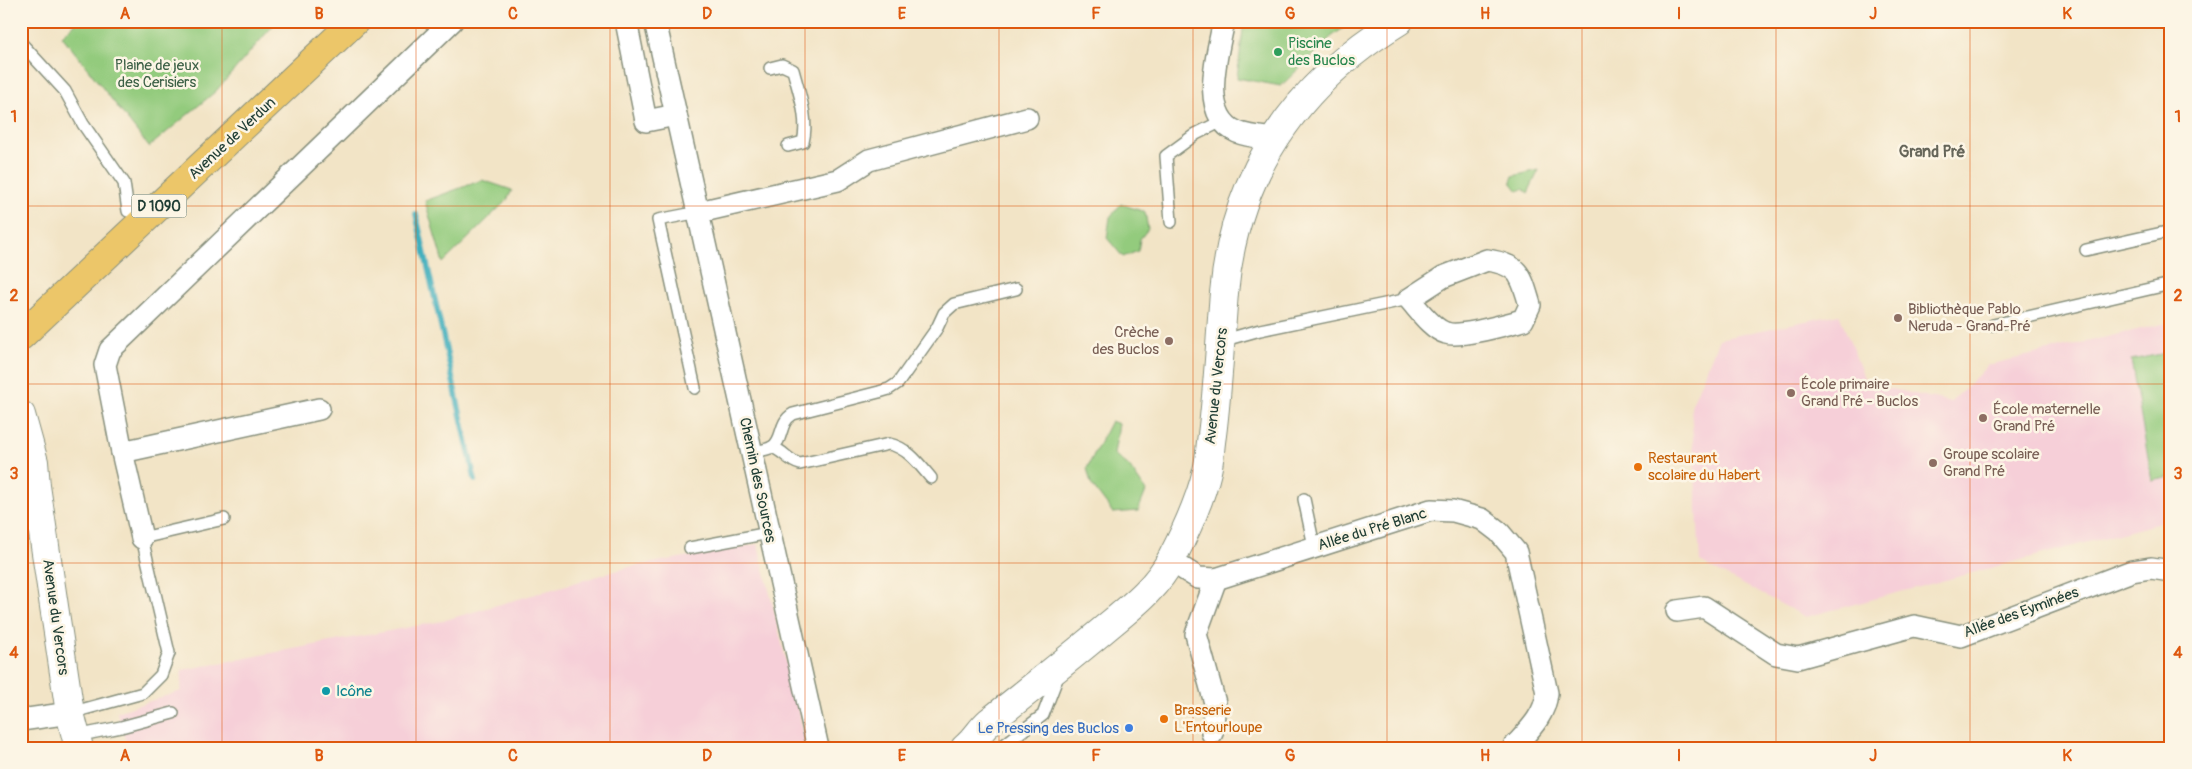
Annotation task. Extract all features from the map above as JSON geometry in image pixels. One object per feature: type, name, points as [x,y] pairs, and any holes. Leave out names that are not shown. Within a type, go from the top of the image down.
[{"type":"main road","name":"Avenue de Verdun","points":[[21,310],[331,21]]},
{"type":"main road","name":"Avenue de Verdun","points":[[21,336],[355,21]]},
{"type":"street","points":[[142,538],[122,452],[105,365],[110,350],[452,21]]},
{"type":"street","points":[[626,21],[646,121],[676,115]]},
{"type":"street","name":"Chemin des Sources","points":[[655,21],[699,212],[762,450],[769,533],[818,748]]},
{"type":"street","points":[[1224,21],[1213,80],[1216,109],[1222,121],[1234,131],[1248,136],[1275,139]]},
{"type":"street","name":"Avenue du Vercors","points":[[944,748],[968,731],[987,724],[1062,666],[1143,597],[1171,561],[1191,518],[1207,471],[1218,394],[1224,290],[1239,216],[1254,180],[1275,139],[1309,92],[1335,67],[1399,21]]},
{"type":"street","points":[[699,212],[838,180],[869,160],[1027,118]]},
{"type":"street","points":[[1487,260],[1506,263],[1522,276],[1530,305],[1523,320],[1465,333],[1447,334],[1435,326],[1410,299],[1443,278],[1487,260]]},
{"type":"street","points":[[122,452],[319,409]]},
{"type":"street","name":"Avenue du Vercors","points":[[21,415],[34,462],[36,486],[75,732]]},
{"type":"street","name":"Avenue du Vercors","points":[[21,454],[36,486]]},
{"type":"street","name":"Allée du Pré Blanc","points":[[1171,561],[1198,578],[1216,579],[1431,510],[1453,511],[1482,519],[1499,532],[1516,552],[1547,693],[1546,706],[1536,722],[1513,748]]},
{"type":"street","name":"Allée des Eyminées","points":[[1677,610],[1704,607],[1776,654],[1798,658],[1914,626],[1960,636],[2132,571],[2152,568],[2171,571]]},
{"type":"street","points":[[1212,733],[1215,703],[1196,634],[1216,579]]},
{"type":"street","points":[[21,720],[75,732]]},
{"type":"street","name":"Avenue du Vercors","points":[[965,748],[977,739],[987,724]]},
{"type":"lane","points":[[21,43],[64,90],[83,124],[119,175],[124,183],[128,211]]},
{"type":"lane","points":[[770,68],[782,65],[793,70],[800,99],[806,130],[803,142],[788,146]]},
{"type":"lane","points":[[1171,222],[1166,156],[1196,134],[1222,121]]},
{"type":"lane","points":[[695,388],[658,220],[699,212]]},
{"type":"lane","points":[[2086,250],[2171,231]]},
{"type":"lane","points":[[1993,325],[2171,284]]},
{"type":"lane","points":[[762,450],[778,441],[785,418],[793,414],[879,392],[889,389],[898,383],[937,328],[944,313],[954,304],[1016,289]]},
{"type":"lane","points":[[1221,341],[1269,328],[1410,299]]},
{"type":"lane","points":[[762,450],[779,450],[791,462],[800,464],[889,444],[906,450],[932,478]]},
{"type":"lane","points":[[1304,499],[1314,546]]},
{"type":"lane","points":[[75,732],[143,693],[161,675],[169,653],[142,538],[224,519]]},
{"type":"lane","points":[[690,548],[769,533]]},
{"type":"lane","points":[[1000,748],[1043,715],[1062,666]]},
{"type":"lane","points":[[75,732],[121,727],[173,713]]},
{"type":"shaded area","name":"Groupe scolaire Grand Pré","points":[[1839,314],[1866,383],[1951,402],[1988,365],[2171,322],[2171,520],[1806,617],[1700,562],[1691,406],[1719,339]]},
{"type":"shaded area","points":[[758,544],[807,748],[128,748],[121,727],[117,712],[181,691],[182,670],[442,621],[629,567]]},
{"type":"green space","name":"Plaine de jeux des Cerisiers","points":[[78,21],[277,21],[216,91],[149,147],[62,36]]},
{"type":"green space","name":"Piscine des Buclos","points":[[1244,21],[1353,21],[1331,37],[1281,86],[1237,78]]},
{"type":"green space","points":[[1539,170],[1528,193],[1523,189],[1518,191],[1511,182],[1513,176]]},
{"type":"green space","points":[[482,180],[512,190],[507,200],[443,263],[425,201]]},
{"type":"green space","points":[[1121,204],[1145,212],[1148,229],[1140,239],[1138,251],[1123,257],[1107,238],[1110,217]]},
{"type":"green space","points":[[2171,352],[2171,477],[2152,481],[2131,360]]},
{"type":"green space","points":[[1111,421],[1119,424],[1114,454],[1129,466],[1146,491],[1138,511],[1113,513],[1091,484],[1087,468]]},
{"type":"waterway","points":[[416,214],[475,480]]},
{"type":"place","name":"Piscine des Buclos","points":[[1278,52]]},
{"type":"place","name":"Bibliothèque Pablo Neruda - Grand-Pré","points":[[1898,318]]},
{"type":"place","name":"Crèche des Buclos","points":[[1169,341]]},
{"type":"place","name":"École primaire Grand Pré - Buclos","points":[[1791,393]]},
{"type":"place","name":"École maternelle Grand Pré","points":[[1983,418]]},
{"type":"place","name":"Groupe scolaire Grand Pré","points":[[1933,463]]},
{"type":"place","name":"Restaurant scolaire du Habert","points":[[1638,467]]},
{"type":"place","name":"Icône","points":[[326,691]]},
{"type":"place","name":"Brasserie L'Entourloupe","points":[[1164,719]]},
{"type":"place","name":"Le Pressing des Buclos","points":[[1129,728]]},
{"type":"district","name":"Grand Pré","points":[[1932,151]]}]
